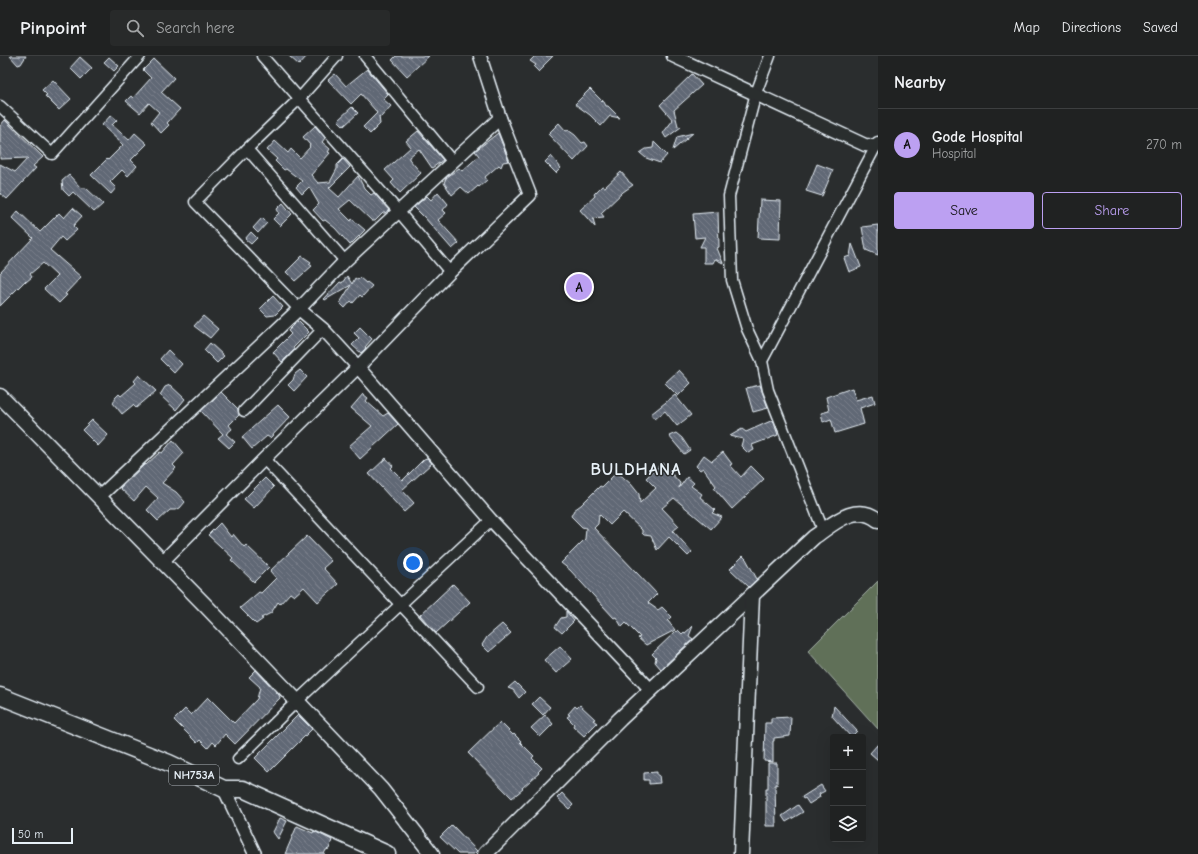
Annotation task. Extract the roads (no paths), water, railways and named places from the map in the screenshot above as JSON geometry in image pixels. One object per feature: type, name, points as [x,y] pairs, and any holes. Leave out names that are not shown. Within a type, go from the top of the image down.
[{"type":"highway","name":"NH753A","points":[[0,696],[169,763],[224,789],[243,789],[387,854]]},
{"type":"main road","points":[[0,396],[381,789],[432,854]]},
{"type":"main road","points":[[485,854],[620,719],[814,537],[840,518],[857,513],[871,515],[878,520]]},
{"type":"main road","points":[[741,854],[752,595]]},
{"type":"street","points":[[0,106],[52,154],[140,56]]},
{"type":"street","points":[[262,56],[450,272]]},
{"type":"street","points":[[336,56],[299,99],[195,202],[299,309],[323,329],[491,520],[651,690]]},
{"type":"street","points":[[365,56],[452,161]]},
{"type":"street","points":[[162,562],[358,367],[450,272],[530,195],[500,118],[480,56]]},
{"type":"street","points":[[673,56],[756,93],[865,145],[877,145],[762,361]]},
{"type":"street","points":[[770,56],[756,93],[729,196],[732,280],[747,329],[762,361],[768,390],[823,530]]},
{"type":"street","points":[[99,497],[299,309],[345,261],[500,118]]},
{"type":"street","points":[[247,149],[345,261]]},
{"type":"street","points":[[244,410],[323,329]]},
{"type":"street","points":[[264,459],[478,687]]},
{"type":"street","points":[[238,759],[297,701],[491,520]]},
{"type":"street","points":[[224,789],[255,854]]},
{"type":"place","name":"Gode Hospital","points":[[579,287]]},
{"type":"district","name":"BULDHANA","points":[[636,469]]}]
